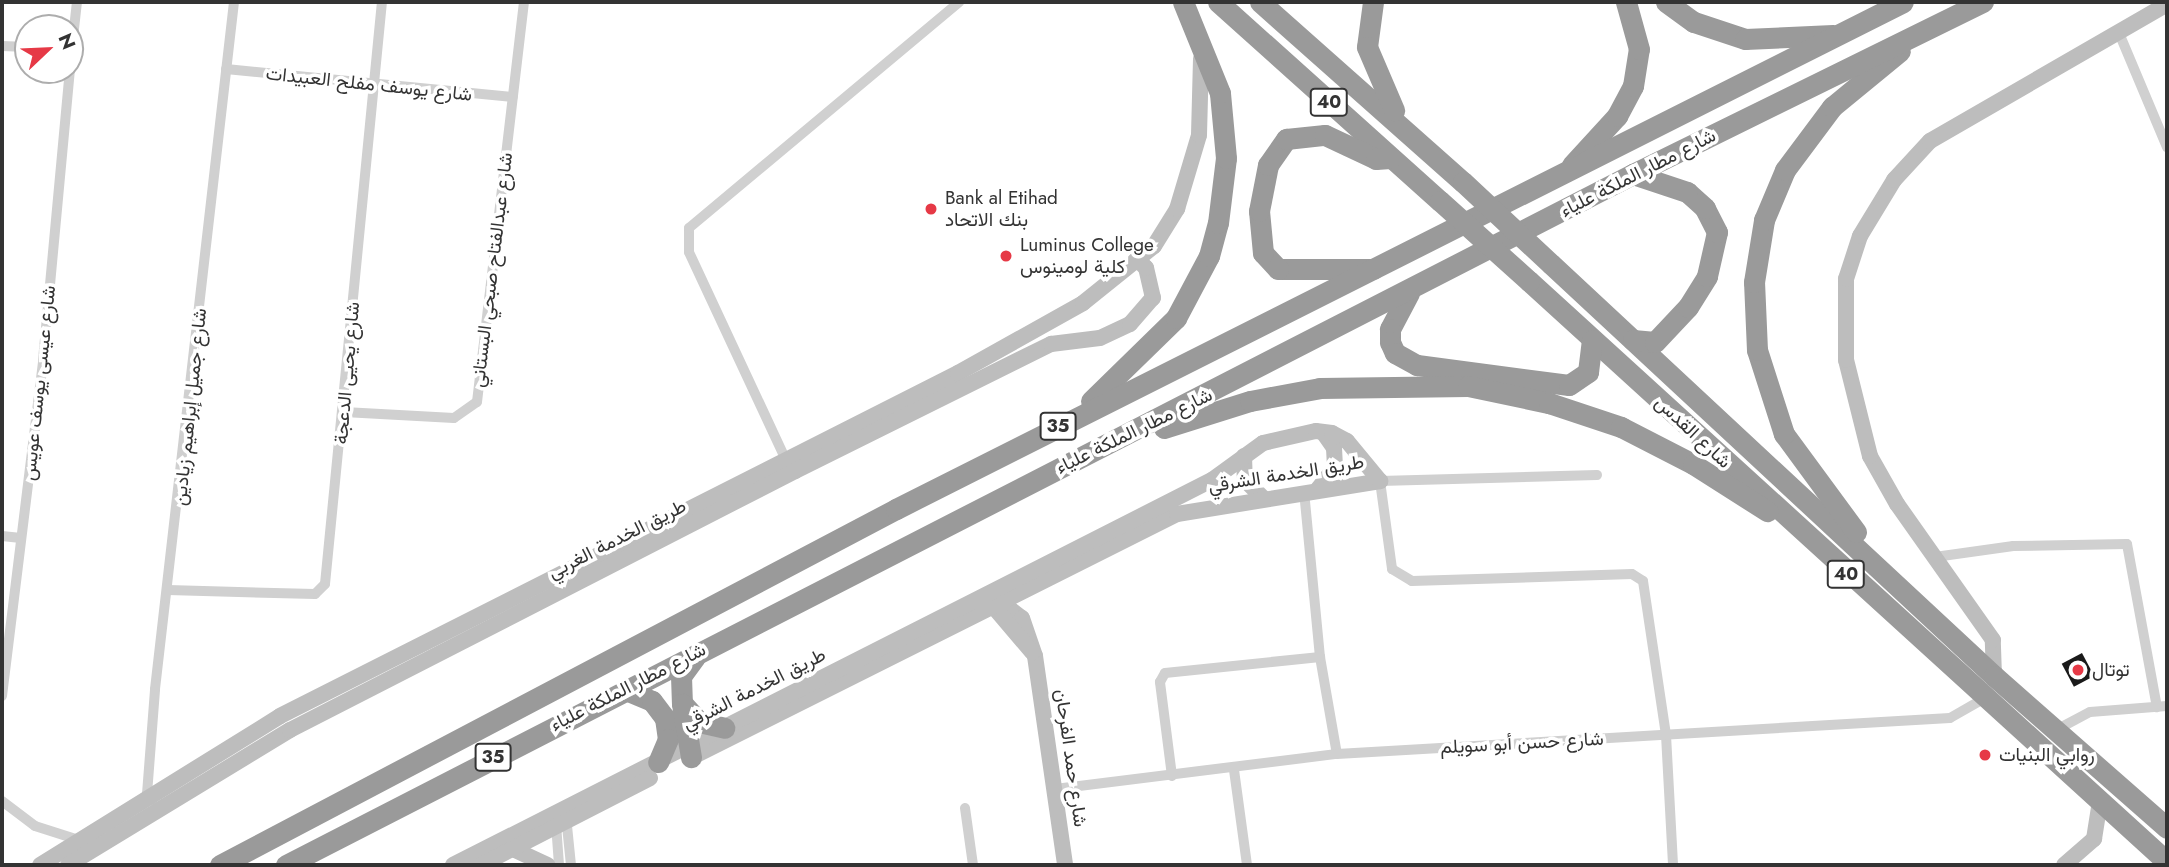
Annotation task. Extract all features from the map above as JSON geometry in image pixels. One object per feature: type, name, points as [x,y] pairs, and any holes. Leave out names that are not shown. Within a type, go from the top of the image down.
[{"type":"highway","points":[[1065,422],[1158,338],[1194,288],[1209,256],[1224,190],[1225,124],[1213,65],[1183,2]]},
{"type":"highway","name":"شارع القدس","points":[[1218,2],[2167,862]]},
{"type":"highway","name":"شارع القدس","points":[[1260,2],[1406,129],[1994,676],[2167,828]]},
{"type":"highway","points":[[1373,2],[1366,29],[1370,62],[1406,129]]},
{"type":"highway","points":[[1564,173],[1617,116],[1633,86],[1639,49],[1626,2]]},
{"type":"highway","points":[[1666,2],[1694,22],[1745,39],[1838,35]]},
{"type":"highway","name":"شارع مطار الملكة علياء","points":[[220,865],[1065,422],[1375,269],[1903,2]]},
{"type":"highway","name":"شارع مطار الملكة علياء","points":[[286,865],[1079,457],[1409,293],[1633,174],[1939,21],[1983,2]]},
{"type":"highway","points":[[1898,587],[1784,434],[1757,350],[1754,282],[1764,220],[1785,170],[1832,107],[1939,21]]},
{"type":"highway","points":[[1375,269],[1278,269],[1259,241],[1259,211],[1268,165],[1286,139],[1325,135],[1376,159],[1390,158]]},
{"type":"highway","points":[[1633,174],[1686,192],[1705,208],[1717,232],[1707,276],[1688,307],[1655,342],[1633,340]]},
{"type":"highway","points":[[1409,293],[1390,329],[1390,342],[1395,353],[1417,365],[1569,385],[1588,372],[1592,340]]},
{"type":"highway","points":[[1079,457],[1250,401],[1308,390],[1386,384],[1468,386],[1549,403],[1621,427],[1798,529]]},
{"type":"highway","points":[[690,752],[682,702],[684,668],[702,650]]},
{"type":"highway","points":[[626,690],[652,701],[666,718],[667,739],[658,762]]},
{"type":"highway","points":[[682,702],[699,722],[724,728]]},
{"type":"street","name":"شارع جميل إبراهيم زيادين","points":[[147,794],[234,2]]},
{"type":"street","name":"شارع يحيى الدعجة","points":[[168,590],[279,595],[321,590],[344,412],[382,2]]},
{"type":"street","name":"شارع عبدالفتاح صبحي البستاني","points":[[344,412],[454,418],[477,402],[524,2]]},
{"type":"street","points":[[785,458],[689,252],[689,229],[959,2]]},
{"type":"street","points":[[1994,676],[1993,640],[1870,456],[1854,402],[1844,326],[1846,279],[1860,236],[1894,180],[1930,141],[2167,4]]},
{"type":"street","name":"طريق الخدمة الغربي","points":[[68,865],[158,807],[290,730],[954,383],[1068,313],[1137,259],[1166,227],[1193,161],[1203,86],[1197,27]]},
{"type":"street","points":[[2119,33],[2167,148]]},
{"type":"street","name":"شارع يوسف مفلح العبيدات","points":[[226,69],[373,86],[513,97]]},
{"type":"street","name":"شارع عيسى يوسف عويس","points":[[2,696],[68,84]]},
{"type":"street","name":"طريق الخدمة الغربي","points":[[40,865],[147,794],[280,716],[785,458],[954,383],[1051,344],[1100,338],[1138,320],[1153,298],[1146,268],[1137,259]]},
{"type":"street","points":[[1323,432],[1334,448],[1335,467],[1311,490],[1320,657],[1337,754]]},
{"type":"street","name":"طريق الخدمة الشرقي","points":[[453,865],[561,817],[993,600],[1221,475],[1244,456],[1275,439],[1323,432],[1347,441],[1380,481]]},
{"type":"street","points":[[1244,456],[1245,480],[1262,497]]},
{"type":"street","points":[[1597,475],[1380,481],[1392,569],[1404,579],[1638,576],[1648,591],[1666,735],[1673,865]]},
{"type":"street","name":"طريق الخدمة الشرقي","points":[[481,865],[513,849],[561,817],[658,762],[690,752],[724,728],[1177,514],[1262,497],[1380,481]]},
{"type":"street","points":[[2,536],[20,538]]},
{"type":"street","points":[[1935,557],[2013,546],[2127,544],[2162,707],[2090,712],[2056,730]]},
{"type":"street","name":"شارع حمد الفرحان","points":[[993,600],[1035,656],[1065,865]]},
{"type":"street","points":[[1172,776],[1160,682],[1165,673],[1320,657]]},
{"type":"street","name":"شارع حسن أبو سويلم","points":[[1055,789],[1234,770],[1337,754],[1950,718],[1985,698]]},
{"type":"street","points":[[1234,770],[1247,865]]},
{"type":"street","points":[[147,794],[158,807]]},
{"type":"street","points":[[2064,865],[2094,838],[2100,800]]},
{"type":"street","points":[[2,801],[35,826],[79,840]]},
{"type":"street","points":[[965,808],[973,865]]},
{"type":"street","points":[[559,865],[561,817]]},
{"type":"street","points":[[561,817],[571,865]]},
{"type":"street","points":[[513,849],[548,865]]},
{"type":"building","name":"توتال","points":[[2082,653],[2094,676],[2074,687],[2062,664]]},
{"type":"place","name":"Bank al Etihad بنك الاتحاد","points":[[931,209]]},
{"type":"place","name":"Luminus College كلية لومينوس","points":[[1006,256]]},
{"type":"place","name":"توتال","points":[[2078,670]]},
{"type":"place","name":"روابي البنيات","points":[[1985,755]]}]
